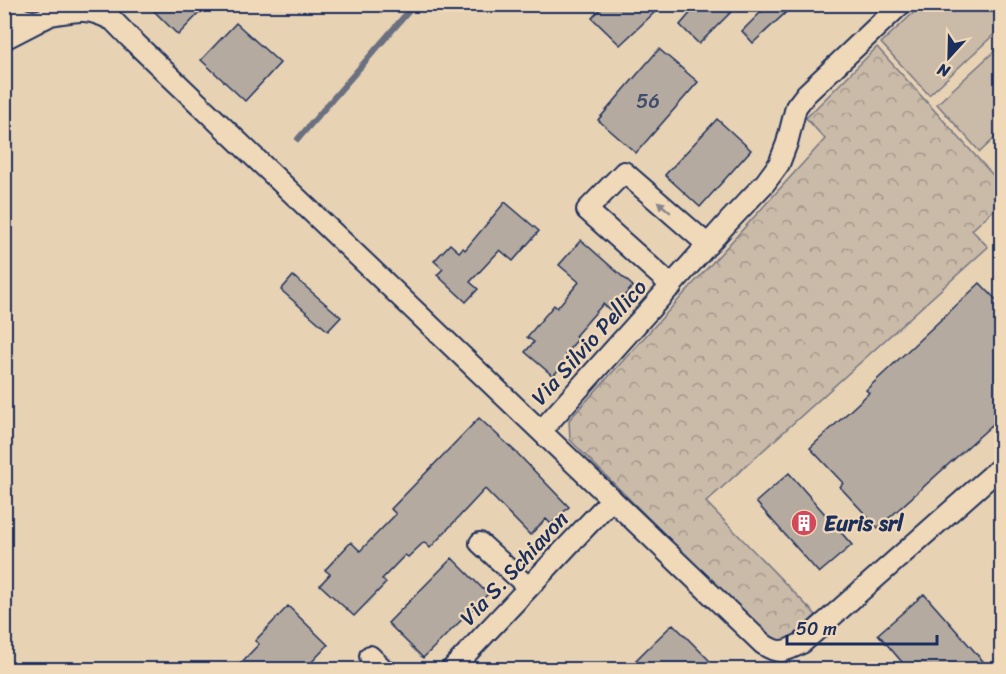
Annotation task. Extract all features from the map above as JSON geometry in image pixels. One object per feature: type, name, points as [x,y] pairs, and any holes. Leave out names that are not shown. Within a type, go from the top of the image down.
[{"type":"street","points":[[7,4],[16,16],[31,22],[49,13],[82,9],[98,13],[115,22]]},
{"type":"street","points":[[97,4],[541,431]]},
{"type":"street","name":"Via Silvio Pellico","points":[[900,4],[806,94],[796,108],[779,164],[765,183],[541,431],[773,652],[787,651],[802,643],[1002,466]]},
{"type":"street","points":[[4,39],[49,13]]},
{"type":"street","points":[[672,286],[586,210],[624,172],[708,246]]},
{"type":"street","name":"Via S. Schiavon","points":[[451,669],[612,499]]},
{"type":"street","points":[[480,543],[528,587]]},
{"type":"green space","points":[[923,4],[1001,5],[1001,28],[929,95],[881,43]]},
{"type":"green space","points":[[1001,45],[1001,132],[980,152],[937,104]]},
{"type":"green space","points":[[877,47],[1001,184],[1001,203],[972,230],[988,247],[706,502],[816,615],[789,640],[772,641],[570,440],[569,420],[825,139],[806,118]]},
{"type":"building","points":[[147,4],[208,4],[178,35]]},
{"type":"building","points":[[605,4],[647,4],[655,12],[620,45],[592,18]]},
{"type":"building","points":[[698,4],[739,4],[699,44],[680,25]]},
{"type":"building","points":[[769,4],[795,4],[753,43],[742,31]]},
{"type":"building","points":[[236,23],[280,63],[245,101],[201,60]]},
{"type":"building","points":[[659,49],[698,82],[636,153],[598,120]]},
{"type":"building","points":[[717,119],[751,150],[700,207],[665,175]]},
{"type":"building","points":[[505,202],[539,231],[513,261],[500,250],[470,282],[478,289],[466,302],[437,275],[443,269],[434,261],[450,244],[459,252],[463,248],[465,250]]},
{"type":"building","points":[[581,240],[633,286],[611,311],[603,304],[575,336],[579,338],[565,354],[569,358],[553,376],[525,352],[534,342],[527,337],[554,305],[557,308],[579,282],[559,265]]},
{"type":"building","points":[[293,276],[341,317],[328,331],[281,290]]},
{"type":"building","points":[[980,283],[1002,306],[1002,416],[878,528],[840,487],[843,483],[810,448],[869,393],[866,390]]},
{"type":"building","points":[[479,418],[518,454],[569,507],[551,524],[546,519],[530,535],[485,489],[430,548],[424,542],[408,557],[405,555],[382,579],[386,583],[354,616],[320,585],[330,574],[325,570],[351,542],[360,551],[396,514],[391,509]]},
{"type":"building","name":"Euris srl","points":[[789,473],[852,545],[819,573],[756,502]]},
{"type":"building","points":[[452,558],[488,594],[423,658],[388,623]]},
{"type":"building","points":[[924,594],[990,669],[908,669],[878,634]]},
{"type":"building","points":[[288,606],[328,645],[305,669],[235,669],[259,644],[255,641]]},
{"type":"building","points":[[673,624],[718,669],[627,669],[647,649]]},
{"type":"waterway","points":[[298,139],[415,4]]},
{"type":"place","name":"Euris srl","points":[[804,523]]}]
